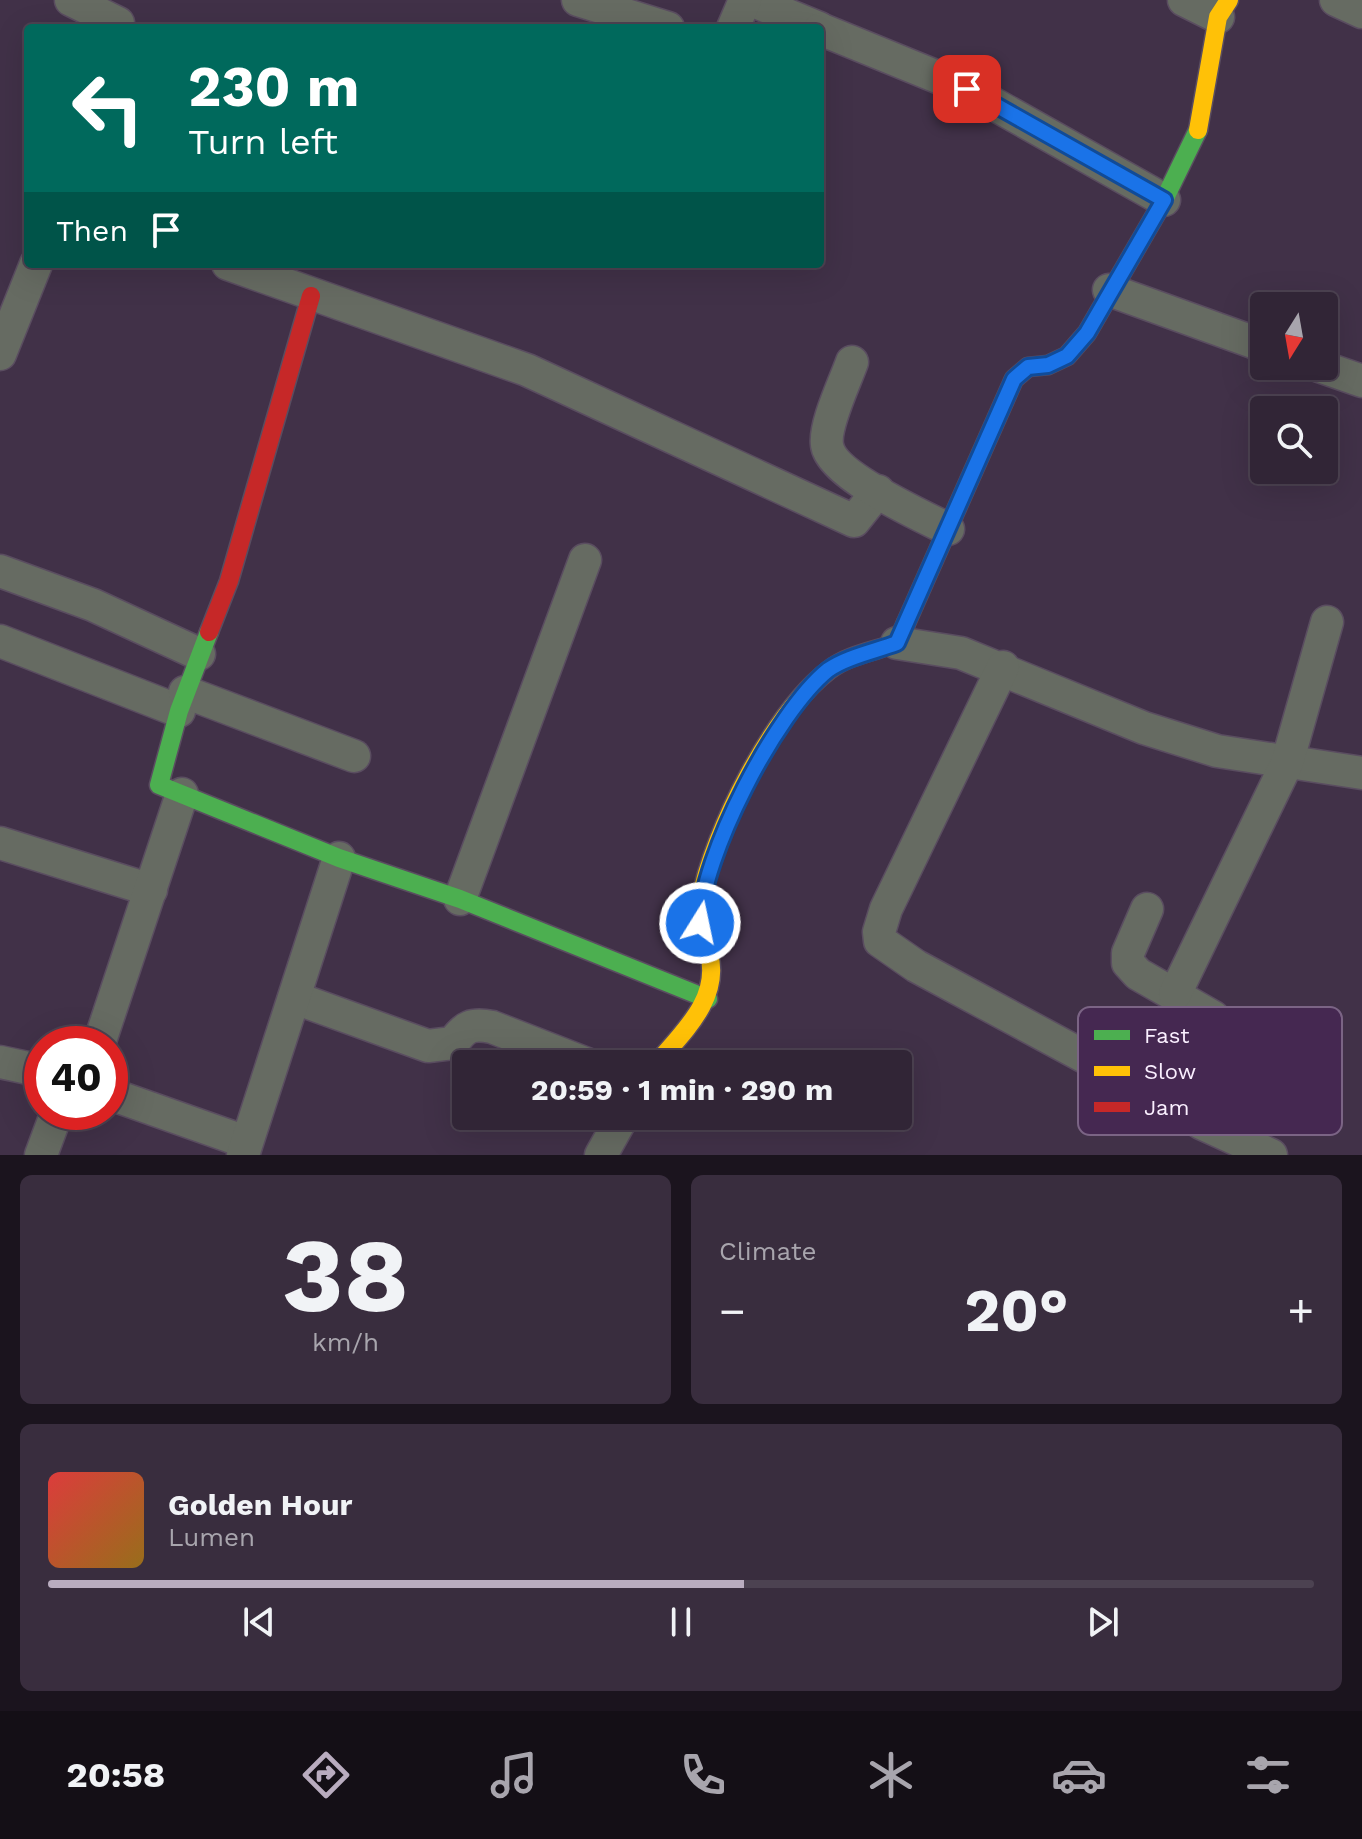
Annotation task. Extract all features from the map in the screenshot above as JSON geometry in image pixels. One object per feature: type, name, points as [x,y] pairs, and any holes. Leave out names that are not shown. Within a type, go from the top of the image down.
[{"type":"street","points":[[71,0],[120,17]]},
{"type":"street","points":[[578,0],[655,24]]},
{"type":"street","points":[[735,24],[748,0],[809,24]]},
{"type":"street","points":[[897,643],[1014,379],[1028,367],[1048,365],[1067,356],[1087,333],[1109,290],[1164,200],[1200,126],[1223,9],[1184,0]]},
{"type":"street","points":[[1336,0],[1362,12]]},
{"type":"street","points":[[824,30],[967,89],[1164,200]]},
{"type":"street","points":[[0,354],[34,268]]},
{"type":"street","points":[[238,268],[527,370],[854,521],[878,491]]},
{"type":"street","points":[[1109,290],[1250,341]]},
{"type":"street","points":[[311,296],[229,581],[182,702],[159,785],[339,858],[460,899],[708,999]]},
{"type":"street","points":[[852,362],[827,433],[827,448],[839,463],[878,491],[948,529]]},
{"type":"street","points":[[1338,373],[1362,381]]},
{"type":"street","points":[[460,899],[585,560]]},
{"type":"street","points":[[0,571],[93,605],[199,654]]},
{"type":"street","points":[[1175,994],[1287,763],[1327,622]]},
{"type":"street","points":[[0,641],[354,756]]},
{"type":"street","points":[[667,1050],[708,999],[713,977],[700,923],[700,902],[718,851],[779,725],[830,669],[897,643],[961,653],[1003,667],[1172,738],[1287,763],[1362,773]]},
{"type":"street","points":[[1003,667],[886,909],[879,932],[880,941],[916,966],[1078,1053]]},
{"type":"street","points":[[105,1026],[182,794]]},
{"type":"street","points":[[0,843],[151,890]]},
{"type":"street","points":[[128,1101],[245,1148],[339,858]]},
{"type":"street","points":[[1147,909],[1128,953],[1128,963],[1138,974],[1196,1007]]},
{"type":"street","points":[[295,998],[428,1046],[453,1043],[464,1028],[476,1024],[492,1027],[551,1050]]},
{"type":"street","points":[[0,1062],[24,1067]]},
{"type":"street","points":[[41,1155],[50,1130]]},
{"type":"street","points":[[601,1155],[615,1130]]},
{"type":"street","points":[[1227,1135],[1271,1155]]},
{"type":"traffic: fast","points":[[906,623],[1014,379],[1028,367],[1048,365],[1067,356],[1087,333],[1164,200],[1198,130]]},
{"type":"traffic: fast","points":[[209,632],[179,711],[159,785],[339,858],[460,899],[708,999]]},
{"type":"traffic: slow","points":[[1198,130],[1218,17],[1229,0]]},
{"type":"traffic: slow","points":[[668,1050],[697,1014],[709,986],[711,970],[700,922],[700,901],[718,842],[748,776],[787,715],[808,690],[829,670],[845,661],[897,643],[906,623]]},
{"type":"traffic: jam","points":[[209,632],[229,581],[311,296]]},
{"type":"route","points":[[700,923],[700,902],[718,851],[779,725],[830,669],[897,643],[1014,379],[1028,367],[1048,365],[1067,356],[1087,333],[1109,290],[1164,200],[967,89]]}]
